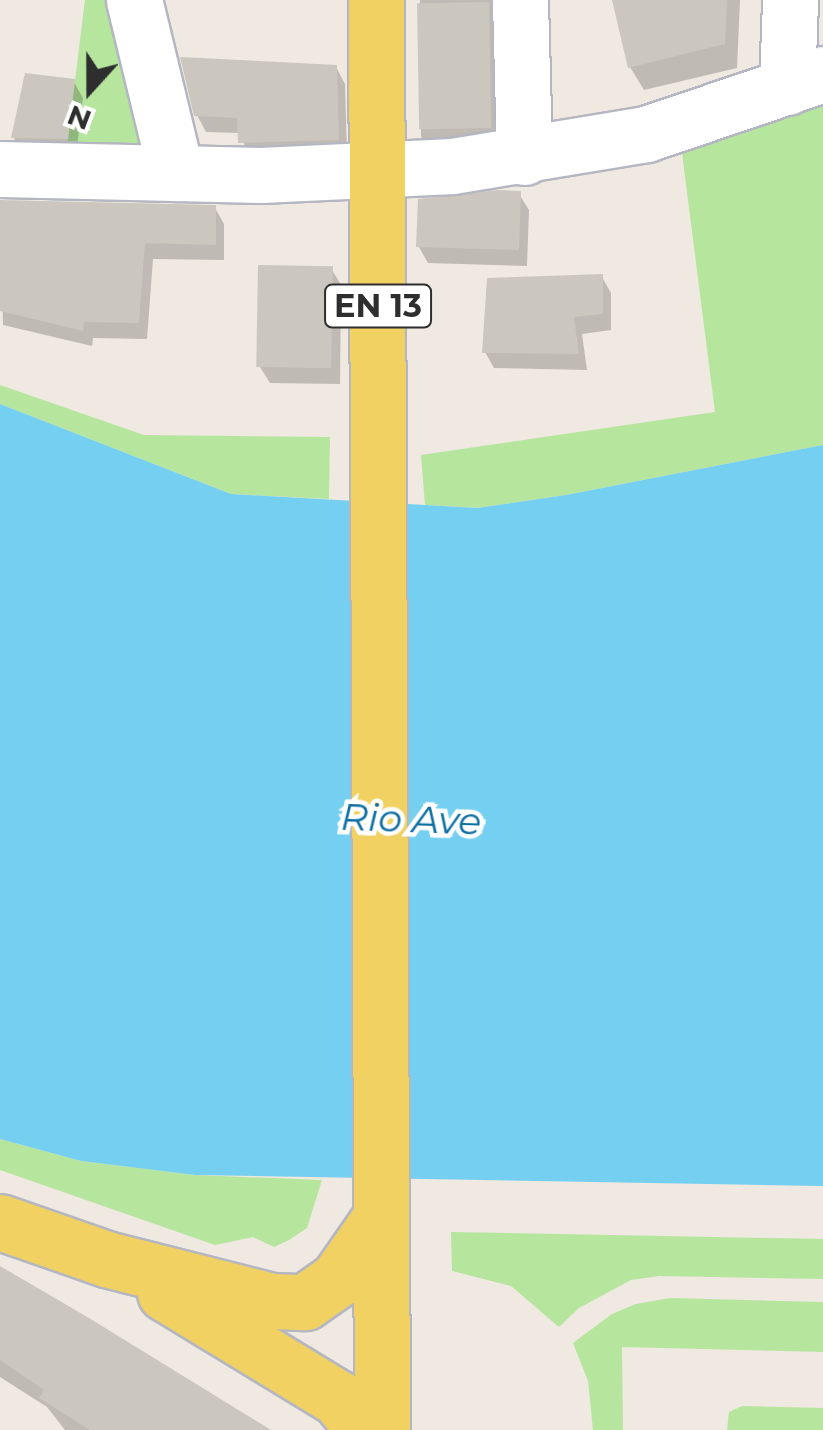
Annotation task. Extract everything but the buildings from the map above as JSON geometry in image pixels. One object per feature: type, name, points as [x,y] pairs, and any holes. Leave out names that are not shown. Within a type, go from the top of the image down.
[{"type":"main road","name":"EN 13","points":[[376,0],[393,171],[380,439],[382,1430]]},
{"type":"main road","points":[[306,1302],[336,1280],[381,1205]]},
{"type":"main road","points":[[0,1222],[106,1259],[272,1301],[306,1302],[382,1340]]},
{"type":"main road","points":[[106,1259],[285,1362],[338,1398],[364,1430]]},
{"type":"main road","points":[[285,1362],[333,1360],[382,1340]]},
{"type":"street","points":[[134,0],[176,174]]},
{"type":"street","points":[[520,0],[524,157]]},
{"type":"street","points":[[0,169],[176,174],[393,171],[524,157],[646,134],[805,81],[790,0]]},
{"type":"green space","points":[[85,0],[110,0],[145,150],[66,154]]},
{"type":"green space","points":[[823,103],[823,445],[566,495],[477,508],[425,505],[421,455],[715,412],[681,145]]},
{"type":"green space","points":[[0,385],[144,435],[330,437],[329,499],[231,494],[0,404]]},
{"type":"green space","points":[[0,1139],[81,1161],[195,1175],[322,1180],[307,1228],[289,1240],[274,1247],[253,1237],[215,1245],[0,1170]]},
{"type":"green space","points":[[451,1232],[823,1239],[823,1279],[659,1276],[631,1280],[579,1308],[559,1327],[511,1286],[452,1271]]},
{"type":"green space","points":[[670,1298],[823,1302],[823,1352],[622,1347],[623,1430],[593,1430],[588,1381],[573,1343],[612,1314],[636,1304]]},
{"type":"green space","points":[[742,1406],[823,1408],[823,1430],[727,1430],[729,1412]]},
{"type":"water","name":"Rio Ave","points":[[0,404],[231,494],[477,508],[566,495],[823,445],[823,1186],[195,1175],[81,1161],[0,1139]]}]
